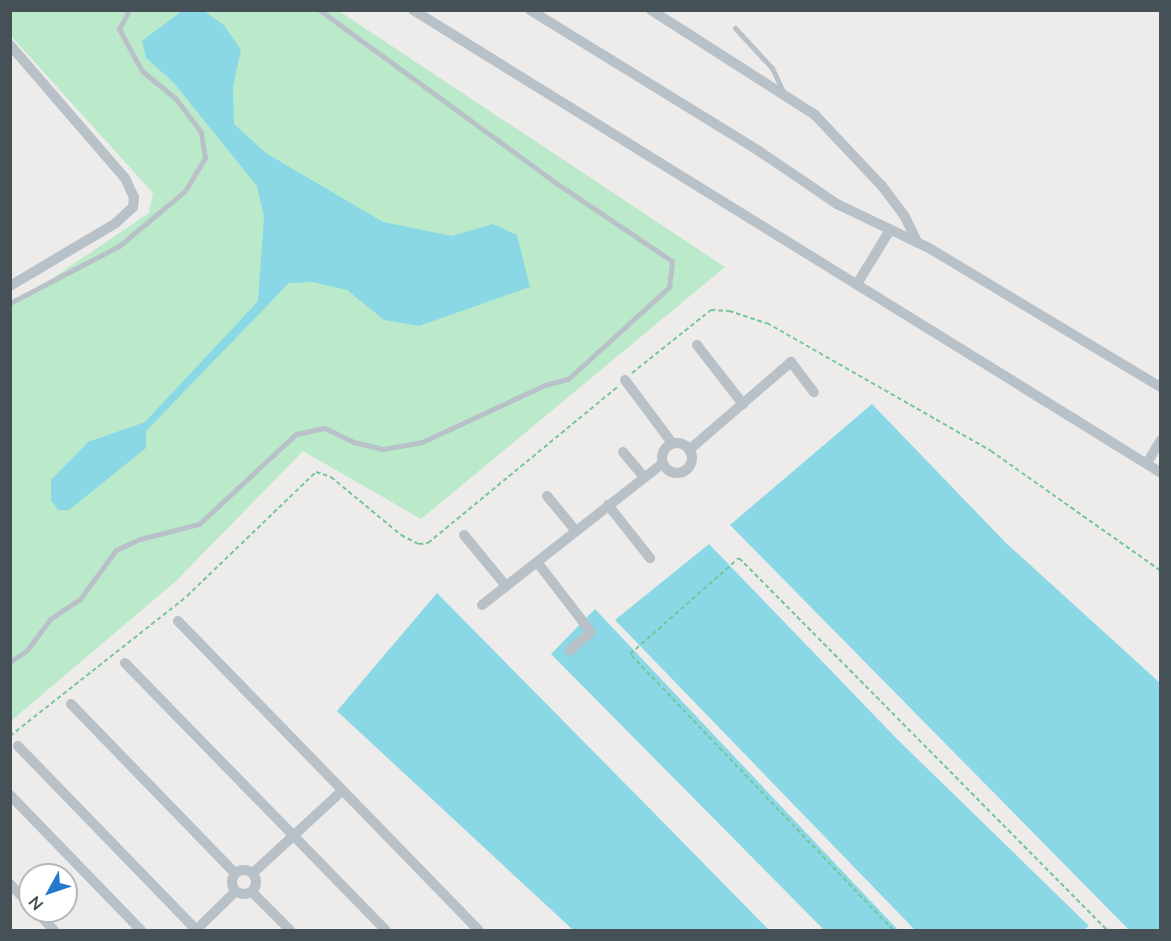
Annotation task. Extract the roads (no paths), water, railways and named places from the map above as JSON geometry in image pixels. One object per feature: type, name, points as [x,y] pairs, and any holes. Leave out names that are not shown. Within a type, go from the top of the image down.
[{"type":"street","points":[[413,10],[1161,472]]},
{"type":"street","points":[[530,10],[759,151],[837,204],[917,242],[1161,387]]},
{"type":"street","points":[[651,10],[784,93],[815,115],[853,154],[905,217],[917,242]]},
{"type":"street","points":[[10,45],[125,178],[134,197],[133,207],[116,223],[10,286]]},
{"type":"street","points":[[857,284],[890,230]]},
{"type":"street","points":[[697,345],[743,404]]},
{"type":"street","points":[[689,450],[791,362],[814,392]]},
{"type":"street","points":[[625,380],[672,443]]},
{"type":"street","points":[[1147,463],[1161,441]]},
{"type":"street","points":[[482,605],[663,463],[664,449],[672,443],[682,444],[689,450],[690,465],[683,472],[673,472],[663,463]]},
{"type":"street","points":[[623,452],[644,477]]},
{"type":"street","points":[[547,495],[576,531]]},
{"type":"street","points":[[608,506],[650,558]]},
{"type":"street","points":[[464,535],[506,586]]},
{"type":"street","points":[[537,562],[591,632],[570,650]]},
{"type":"street","points":[[178,621],[479,930]]},
{"type":"street","points":[[125,663],[386,930]]},
{"type":"street","points":[[71,704],[235,873]]},
{"type":"street","points":[[18,746],[196,930],[235,892]]},
{"type":"street","points":[[253,873],[342,790]]},
{"type":"street","points":[[10,795],[141,930]]},
{"type":"street","points":[[235,873],[241,870],[253,873]]},
{"type":"street","points":[[235,873],[232,886],[235,892],[244,895],[252,892],[256,886],[253,873]]},
{"type":"street","points":[[252,892],[290,930]]},
{"type":"lane","points":[[10,303],[119,246],[185,191],[205,158],[201,132],[176,99],[142,71],[119,29],[129,10]]},
{"type":"lane","points":[[10,662],[27,650],[50,619],[80,599],[116,550],[140,539],[199,524],[296,434],[325,428],[354,442],[383,449],[422,442],[545,386],[568,380],[669,287],[672,261],[556,183],[320,10]]},
{"type":"lane","points":[[735,28],[772,68],[784,93]]},
{"type":"water","points":[[183,10],[204,11],[224,25],[241,50],[233,87],[234,124],[266,153],[383,222],[452,236],[493,224],[517,235],[530,287],[419,326],[384,320],[347,290],[312,282],[289,283],[146,431],[146,448],[69,510],[58,510],[51,500],[51,480],[88,442],[145,422],[258,301],[264,217],[257,186],[173,82],[146,58],[142,41]]},
{"type":"water","points":[[872,404],[1006,543],[1160,683],[1160,927],[1157,930],[1129,930],[730,525]]},
{"type":"water","points":[[709,544],[898,740],[1089,926],[1083,930],[915,930],[615,620]]},
{"type":"water","points":[[437,593],[769,930],[573,930],[337,711]]},
{"type":"water","points":[[595,609],[898,930],[824,930],[551,654]]}]
